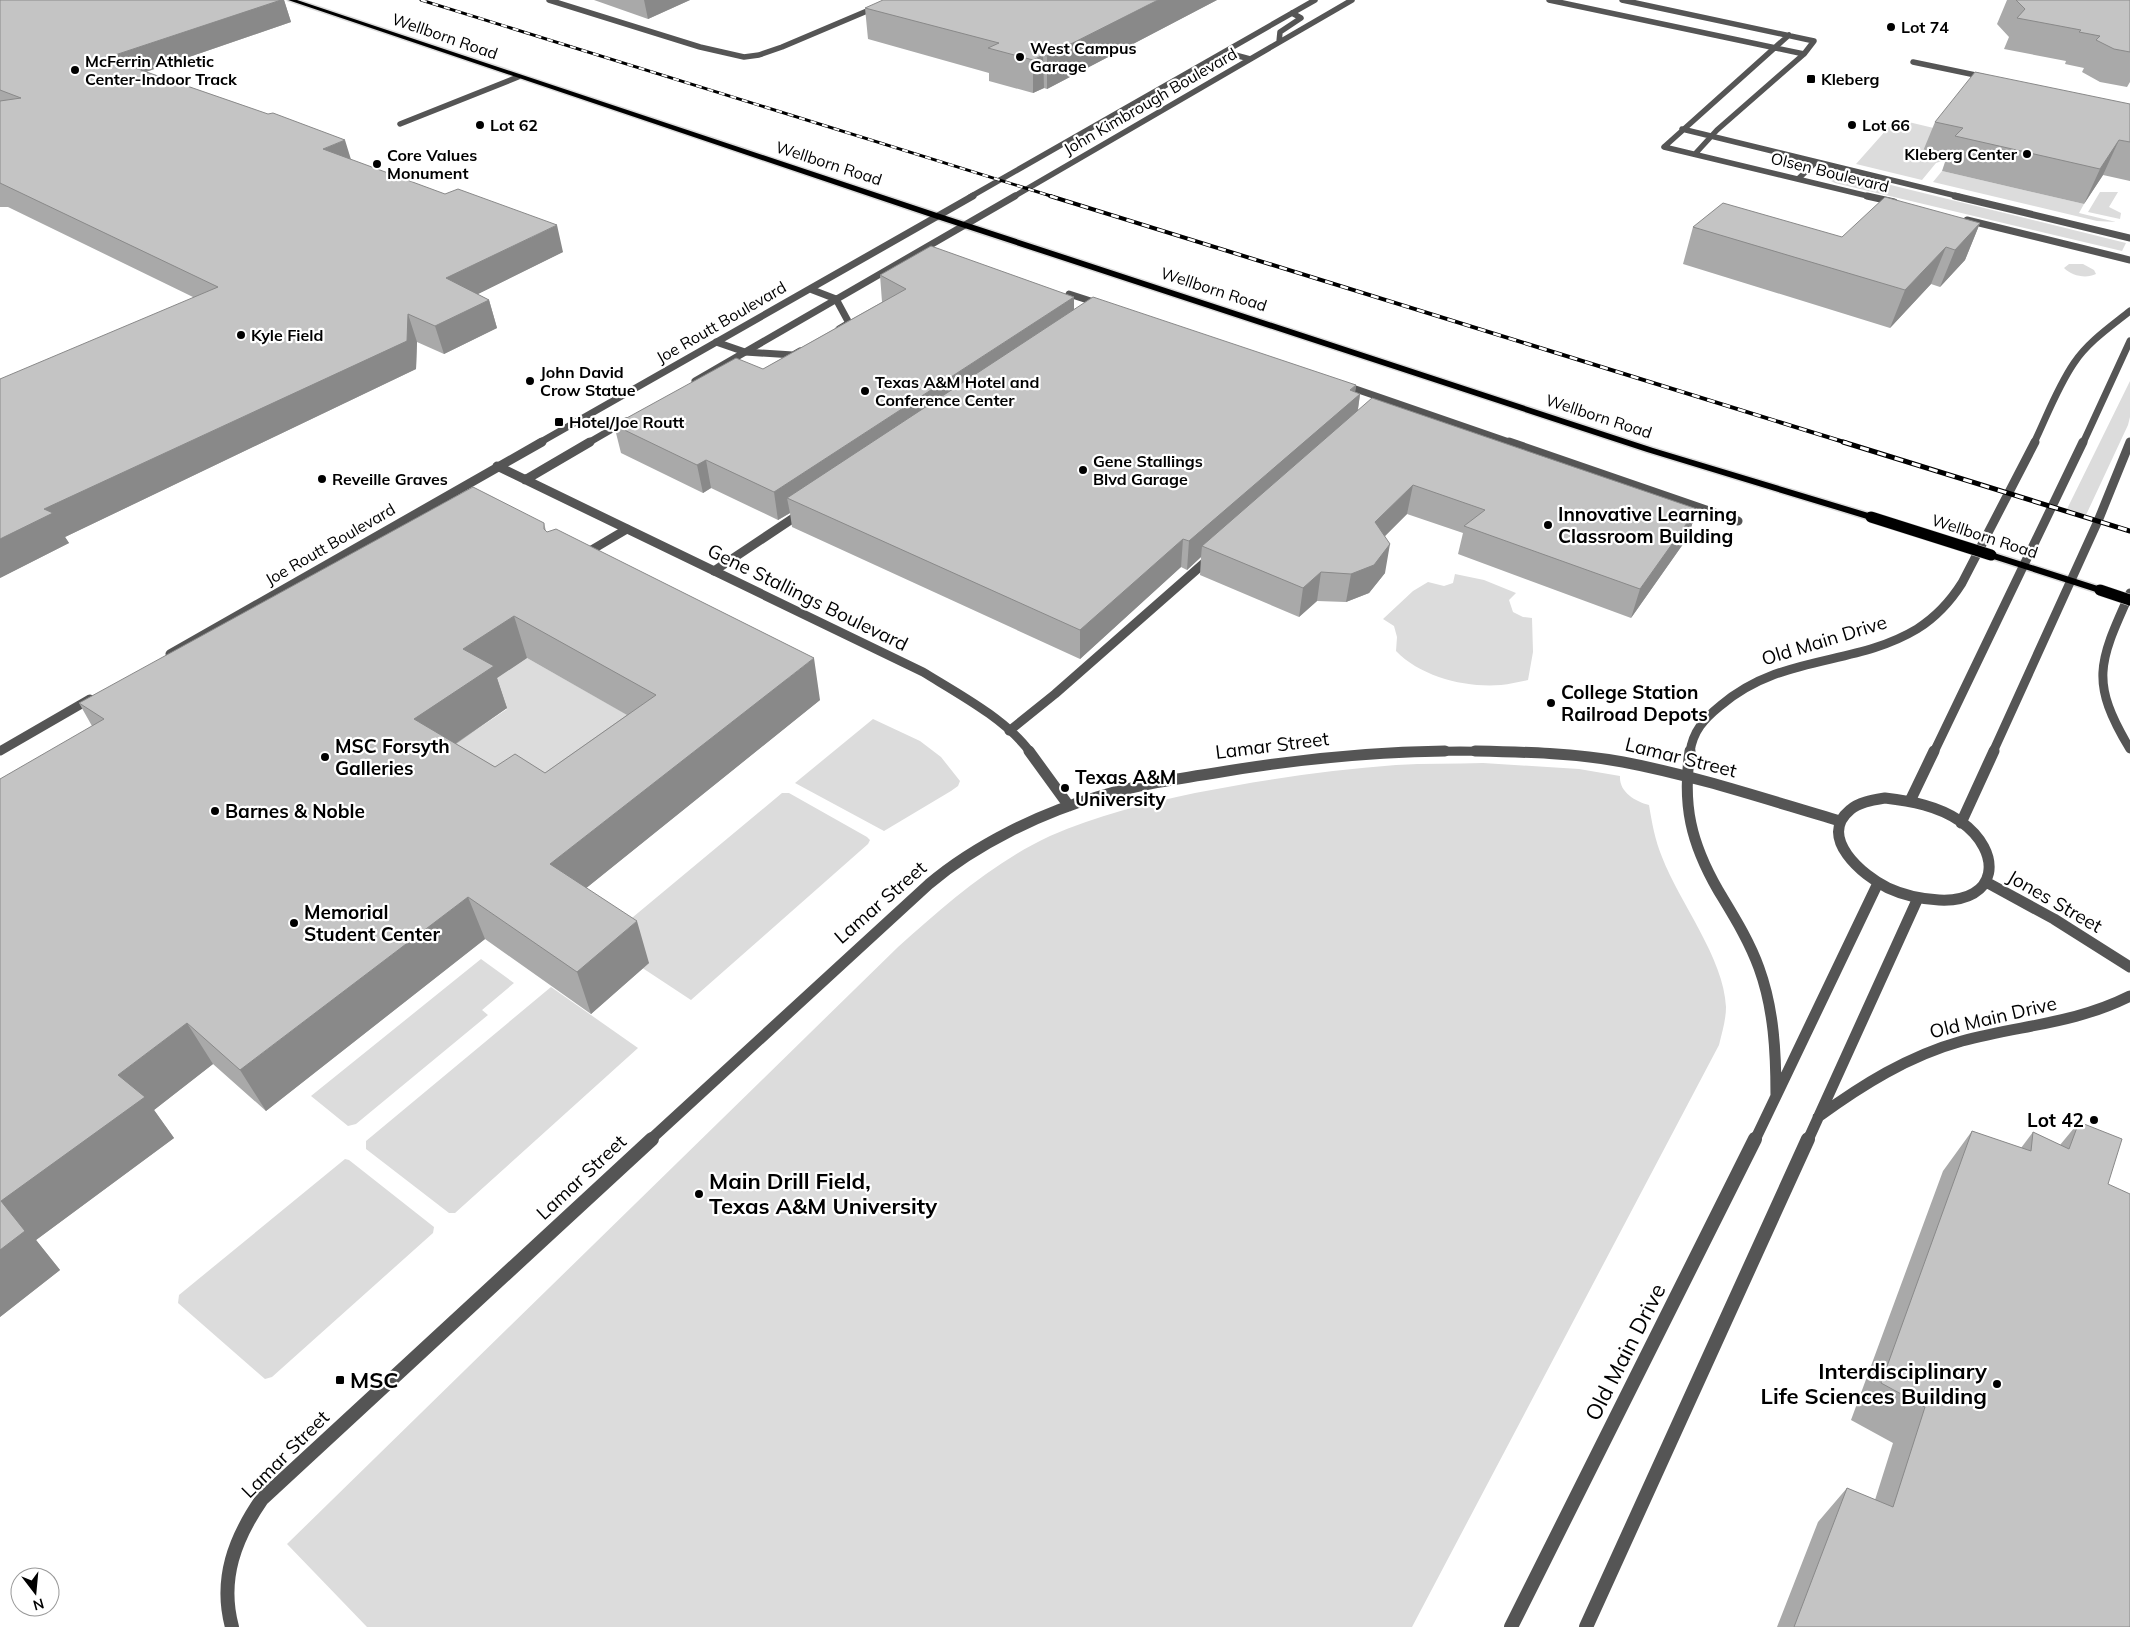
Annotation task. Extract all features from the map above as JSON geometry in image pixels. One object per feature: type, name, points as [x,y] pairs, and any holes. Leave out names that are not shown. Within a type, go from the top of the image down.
[{"type":"main road","name":"Wellborn Road","points":[[291,0],[518,78],[1650,450],[1871,517],[2130,600]]},
{"type":"street","points":[[549,0],[700,47],[744,57],[759,55],[782,47],[893,0]]},
{"type":"street","name":"John Kimbrough Boulevard","points":[[937,216],[1315,0]]},
{"type":"street","name":"John Kimbrough Boulevard","points":[[962,224],[1352,0]]},
{"type":"street","points":[[1549,0],[1804,54]]},
{"type":"street","points":[[1622,0],[1814,41],[1804,54],[1712,136],[1695,154]]},
{"type":"street","points":[[1622,16],[1638,3]]},
{"type":"street","points":[[1279,42],[1280,32],[1302,18],[1292,13]]},
{"type":"street","name":"Olsen Boulevard","points":[[1789,35],[1664,146],[1899,204]]},
{"type":"street","points":[[1224,52],[1250,59]]},
{"type":"street","points":[[1913,62],[1991,78]]},
{"type":"street","points":[[400,124],[518,78]]},
{"type":"street","name":"Olsen Boulevard","points":[[1682,130],[2130,238]]},
{"type":"street","points":[[1798,179],[1816,163]]},
{"type":"street","name":"Joe Routt Boulevard","points":[[162,658],[937,216]]},
{"type":"street","points":[[1956,218],[2130,260]]},
{"type":"street","name":"Joe Routt Boulevard","points":[[686,386],[962,224]]},
{"type":"street","points":[[810,289],[836,299],[849,323],[833,332]]},
{"type":"street","points":[[1069,294],[1109,307],[1101,312]]},
{"type":"street","name":"Old Main Drive","points":[[1776,1096],[1775,1045],[1765,992],[1752,951],[1704,865],[1693,837],[1687,809],[1687,777],[1691,739],[1708,715],[1724,702],[1763,678],[1784,670],[1892,641],[1930,620],[1944,609],[1963,579],[2017,480],[2074,364],[2099,336],[2130,311]]},
{"type":"street","points":[[1910,801],[2053,507],[2130,341]]},
{"type":"street","points":[[716,342],[745,352],[793,355],[809,346]]},
{"type":"street","points":[[1333,382],[1738,521]]},
{"type":"street","points":[[1381,407],[1389,400]]},
{"type":"street","points":[[525,480],[634,416]]},
{"type":"street","points":[[1961,823],[2098,521],[2130,442]]},
{"type":"street","name":"Gene Stallings Boulevard","points":[[498,466],[923,672],[970,700],[1009,731],[1026,747],[1069,806]]},
{"type":"street","points":[[714,571],[805,510]]},
{"type":"street","points":[[577,558],[628,529]]},
{"type":"street","points":[[1009,731],[1055,694],[1218,550]]},
{"type":"street","points":[[2130,593],[2108,643],[2101,665],[2103,695],[2108,712],[2130,749]]},
{"type":"street","points":[[0,751],[103,692]]},
{"type":"street","name":"Lamar Street","points":[[232,1627],[228,1615],[229,1576],[243,1527],[262,1499],[857,948],[937,877],[997,840],[1069,806],[1119,791],[1269,764],[1382,753],[1516,752],[1622,762],[1687,777],[1840,821]]},
{"type":"street","points":[[1885,798],[1910,801],[1937,809],[1961,823],[1979,838],[1990,863],[1990,874],[1986,882],[1975,893],[1946,901],[1918,898],[1878,883],[1859,869],[1847,856],[1838,832],[1840,821],[1851,808],[1869,800],[1885,798]]},
{"type":"street","name":"Jones Street","points":[[1986,882],[2054,919],[2130,967]]},
{"type":"street","name":"Old Main Drive","points":[[1511,1627],[1776,1096],[1878,883]]},
{"type":"street","name":"Old Main Drive","points":[[1586,1627],[1918,898]]},
{"type":"street","name":"Old Main Drive","points":[[1817,1118],[1856,1089],[1935,1049],[1989,1035],[2082,1017],[2106,1009],[2130,996]]},
{"type":"shaded area","points":[[1896,119],[1942,130],[1922,156],[1942,161],[1936,163],[1922,180],[1856,164]]},
{"type":"shaded area","points":[[1942,171],[2084,204],[2079,213],[2116,222],[2097,221],[1933,182]]},
{"type":"shaded area","points":[[1832,173],[1846,174],[2126,243],[2122,251],[1835,183],[1827,179]]},
{"type":"shaded area","points":[[2100,192],[2118,192],[2109,207],[2121,213],[2120,219],[2088,212]]},
{"type":"shaded area","points":[[2069,264],[2083,264],[2094,270],[2096,274],[2092,276],[2075,275],[2064,268]]},
{"type":"shaded area","points":[[2130,381],[2130,417],[2128,425],[2086,515],[2067,509]]},
{"type":"shaded area","points":[[1455,574],[1484,580],[1516,593],[1509,600],[1513,612],[1523,617],[1532,618],[1533,652],[1528,680],[1501,685],[1473,685],[1445,679],[1418,668],[1396,651],[1397,637],[1394,626],[1383,619],[1413,591],[1428,582],[1444,586],[1453,583]]},
{"type":"shaded area","points":[[527,658],[633,718],[558,815],[430,761],[507,709],[477,691]]},
{"type":"shaded area","points":[[873,719],[920,741],[941,757],[960,781],[958,786],[951,791],[884,831],[795,783]]},
{"type":"shaded area","points":[[1483,763],[1579,769],[1620,776],[1622,787],[1629,795],[1649,805],[1662,857],[1718,969],[1726,1012],[1719,1045],[1412,1627],[367,1627],[287,1544],[898,947],[951,901],[1008,859],[1050,836],[1085,822],[1195,793],[1270,780],[1371,767],[1407,764]]},
{"type":"shaded area","points":[[782,793],[789,793],[870,840],[868,844],[691,1000],[603,942]]},
{"type":"shaded area","points":[[481,959],[514,983],[482,1010],[488,1015],[356,1124],[348,1126],[311,1096]]},
{"type":"shaded area","points":[[551,987],[638,1048],[455,1213],[449,1213],[366,1149],[366,1141]]},
{"type":"shaded area","points":[[345,1159],[349,1160],[434,1227],[433,1233],[272,1377],[265,1379],[178,1303],[179,1295]]},
{"type":"building","name":"Kyle Field","points":[[0,0],[281,0],[106,58],[268,114],[273,113],[345,140],[323,149],[445,194],[458,189],[557,225],[446,278],[489,300],[435,326],[408,314],[407,341],[44,509],[53,513],[0,539],[0,379],[218,287],[0,183],[0,101],[21,98],[0,90]]},
{"type":"building","points":[[883,0],[1158,0],[1047,56],[1043,55],[1033,60],[988,48],[999,43],[865,8]]},
{"type":"building","points":[[2016,0],[2130,0],[2130,52],[2114,49],[2096,40],[2100,36],[2079,32],[2081,30],[2017,18],[2025,9]]},
{"type":"building","points":[[1975,72],[2130,104],[2130,142],[2119,140],[2100,169],[1955,136],[1963,128],[1935,122]]},
{"type":"building","points":[[1885,197],[1980,223],[1955,250],[1946,247],[1905,290],[1693,227],[1723,203],[1842,237]]},
{"type":"building","name":"Texas A&M Hotel and Conference Center","points":[[931,246],[1074,297],[774,492],[706,460],[697,465],[614,425],[736,358],[763,369],[906,289],[880,275]]},
{"type":"building","name":"Gene Stallings Blvd Garage","points":[[1093,297],[1356,385],[1350,390],[1360,394],[1189,541],[1183,539],[1080,630],[787,498]]},
{"type":"building","name":"Innovative Learning Classroom Building","points":[[1372,398],[1697,509],[1640,589],[1464,526],[1485,510],[1413,485],[1375,522],[1390,544],[1374,565],[1351,574],[1321,572],[1303,588],[1202,546]]},
{"type":"building","name":"Memorial Student Center","points":[[473,487],[544,523],[544,529],[547,532],[556,529],[814,658],[550,864],[637,921],[577,972],[468,897],[240,1070],[187,1023],[118,1075],[145,1097],[1,1201],[25,1231],[0,1250],[0,779],[104,719],[79,703]],"holes":[[[514,616],[656,695],[545,773],[515,754],[495,767],[414,719],[494,666],[463,649]]]},
{"type":"building","name":"Interdisciplinary Life Sciences Building","points":[[2079,1122],[2122,1139],[2108,1184],[2130,1194],[2130,1627],[1794,1627],[1847,1488],[1893,1507],[1925,1407],[1881,1383],[1972,1131],[2031,1151],[2033,1132],[2069,1149]]},
{"type":"railway","points":[[421,0],[1054,197]]},
{"type":"railway","points":[[1050,196],[1847,443]]},
{"type":"railway","points":[[1843,442],[2130,531]]},
{"type":"place","name":"Lot 74","points":[[1891,27]]},
{"type":"place","name":"West Campus Garage","points":[[1020,57]]},
{"type":"place","name":"McFerrin Athletic Center-Indoor Track","points":[[75,70]]},
{"type":"place","name":"Kleberg","points":[[1811,79]]},
{"type":"place","name":"Lot 62","points":[[480,125]]},
{"type":"place","name":"Lot 66","points":[[1852,125]]},
{"type":"place","name":"Kleberg Center","points":[[2027,154]]},
{"type":"place","name":"Core Values Monument","points":[[377,164]]},
{"type":"place","name":"Kyle Field","points":[[241,335]]},
{"type":"place","name":"John David Crow Statue","points":[[530,381]]},
{"type":"place","name":"Texas A&M Hotel and Conference Center","points":[[865,391]]},
{"type":"place","name":"Hotel/Joe Routt","points":[[559,422]]},
{"type":"place","name":"Gene Stallings Blvd Garage","points":[[1083,470]]},
{"type":"place","name":"Reveille Graves","points":[[322,479]]},
{"type":"place","name":"Innovative Learning Classroom Building","points":[[1548,525]]},
{"type":"place","name":"College Station Railroad Depots","points":[[1551,703]]},
{"type":"place","name":"MSC Forsyth Galleries","points":[[325,757]]},
{"type":"place","name":"Texas A&M University","points":[[1065,788]]},
{"type":"place","name":"Barnes & Noble","points":[[215,811]]},
{"type":"place","name":"Memorial Student Center","points":[[294,923]]},
{"type":"place","name":"Lot 42","points":[[2094,1120]]},
{"type":"place","name":"Main Drill Field, Texas A&M University","points":[[699,1194]]},
{"type":"place","name":"MSC","points":[[340,1380]]},
{"type":"place","name":"Interdisciplinary Life Sciences Building","points":[[1997,1384]]}]
